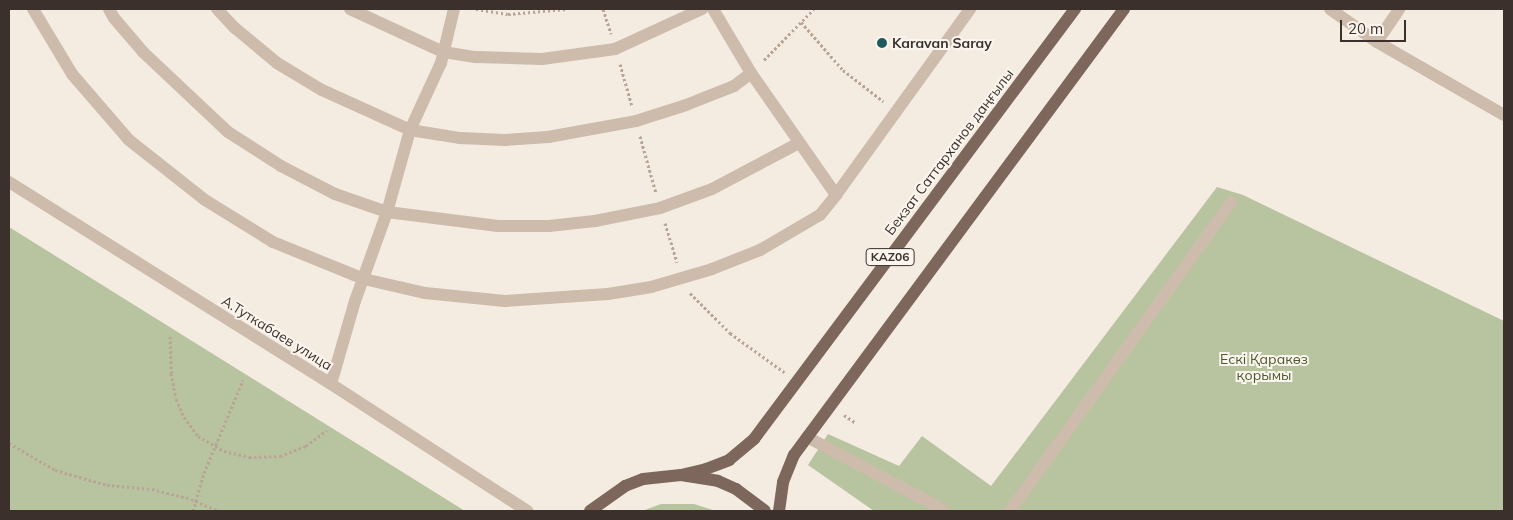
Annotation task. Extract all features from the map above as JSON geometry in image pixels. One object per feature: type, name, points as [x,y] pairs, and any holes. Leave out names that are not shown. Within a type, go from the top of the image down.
[{"type":"main road","name":"Бекзат Саттарханов даңғылы","points":[[681,475],[706,469],[729,460],[754,439],[1075,9]]},
{"type":"main road","name":"KАZ06","points":[[779,511],[782,482],[794,455],[1124,9]]},
{"type":"main road","name":"KАZ06","points":[[590,511],[625,486],[643,479],[681,475],[718,482],[736,489],[765,511]]},
{"type":"street","points":[[33,9],[72,74],[130,140],[205,200],[273,242],[364,279],[425,292],[505,301],[608,294],[651,287],[712,270],[760,250],[820,215],[970,9]]},
{"type":"street","points":[[109,9],[114,18],[144,52],[228,132],[281,166],[335,194],[388,212],[489,226],[532,226],[595,221],[660,208],[712,189],[799,143]]},
{"type":"street","points":[[216,9],[235,28],[277,63],[322,90],[410,130],[460,138],[505,140],[548,138],[636,121],[686,105],[734,86],[751,73]]},
{"type":"street","points":[[350,9],[444,52],[476,57],[542,59],[615,49],[702,9]]},
{"type":"street","points":[[331,384],[355,301],[388,212],[410,130],[441,63],[454,9]]},
{"type":"street","points":[[713,9],[751,73],[836,195]]},
{"type":"street","points":[[1330,9],[1377,42],[1504,115]]},
{"type":"street","points":[[1377,42],[1399,9]]},
{"type":"street","name":"А.Туткабаев улица","points":[[9,182],[331,384],[527,511]]},
{"type":"street","points":[[1010,511],[1230,202]]},
{"type":"street","points":[[807,437],[943,510]]},
{"type":"path","points":[[476,9],[508,14],[567,9]]},
{"type":"path","points":[[532,13],[538,9]]},
{"type":"path","points":[[603,9],[660,208],[685,287],[730,333],[797,381]]},
{"type":"path","points":[[751,73],[814,9]]},
{"type":"path","points":[[800,22],[842,70],[883,101],[888,93]]},
{"type":"path","points":[[170,336],[172,374],[176,399],[184,416],[198,436],[224,451],[249,457],[280,456],[306,446],[327,430]]},
{"type":"path","points":[[193,511],[216,446],[243,380]]},
{"type":"path","points":[[831,405],[856,423]]},
{"type":"path","points":[[9,443],[55,470],[106,486],[152,488],[196,501],[218,511]]},
{"type":"green space","name":"Ескі Қаракөз қорымы","points":[[1217,187],[1243,195],[1504,321],[1504,511],[874,511],[808,465],[828,434],[899,466],[922,436],[991,486]]},
{"type":"green space","points":[[9,227],[465,511],[9,511]]},
{"type":"green space","points":[[661,504],[694,504],[716,511],[642,511]]},
{"type":"place","name":"Karavan Saray","points":[[882,43]]}]
